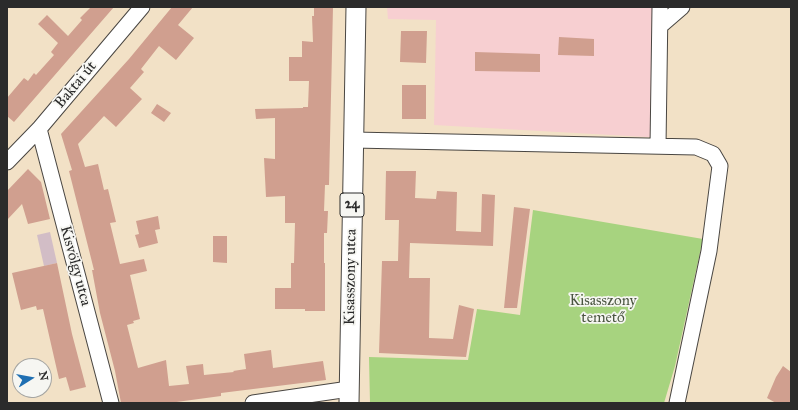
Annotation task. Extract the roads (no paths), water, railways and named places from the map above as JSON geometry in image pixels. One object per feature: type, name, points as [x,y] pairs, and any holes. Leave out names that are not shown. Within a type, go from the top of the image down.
[{"type":"main road","name":"Kisasszony utca","points":[[349,396],[356,7]]},
{"type":"street","name":"Baktai út","points":[[7,162],[39,129],[142,7]]},
{"type":"street","points":[[658,146],[660,7]]},
{"type":"street","points":[[660,26],[682,7]]},
{"type":"street","name":"Kisvölgy utca","points":[[39,129],[111,403]]},
{"type":"street","points":[[353,140],[696,147],[713,154],[720,166],[709,251],[677,403]]},
{"type":"street","points":[[252,403],[349,396]]},
{"type":"park label","name":"Kisasszony temető","points":[[603,310]]}]
